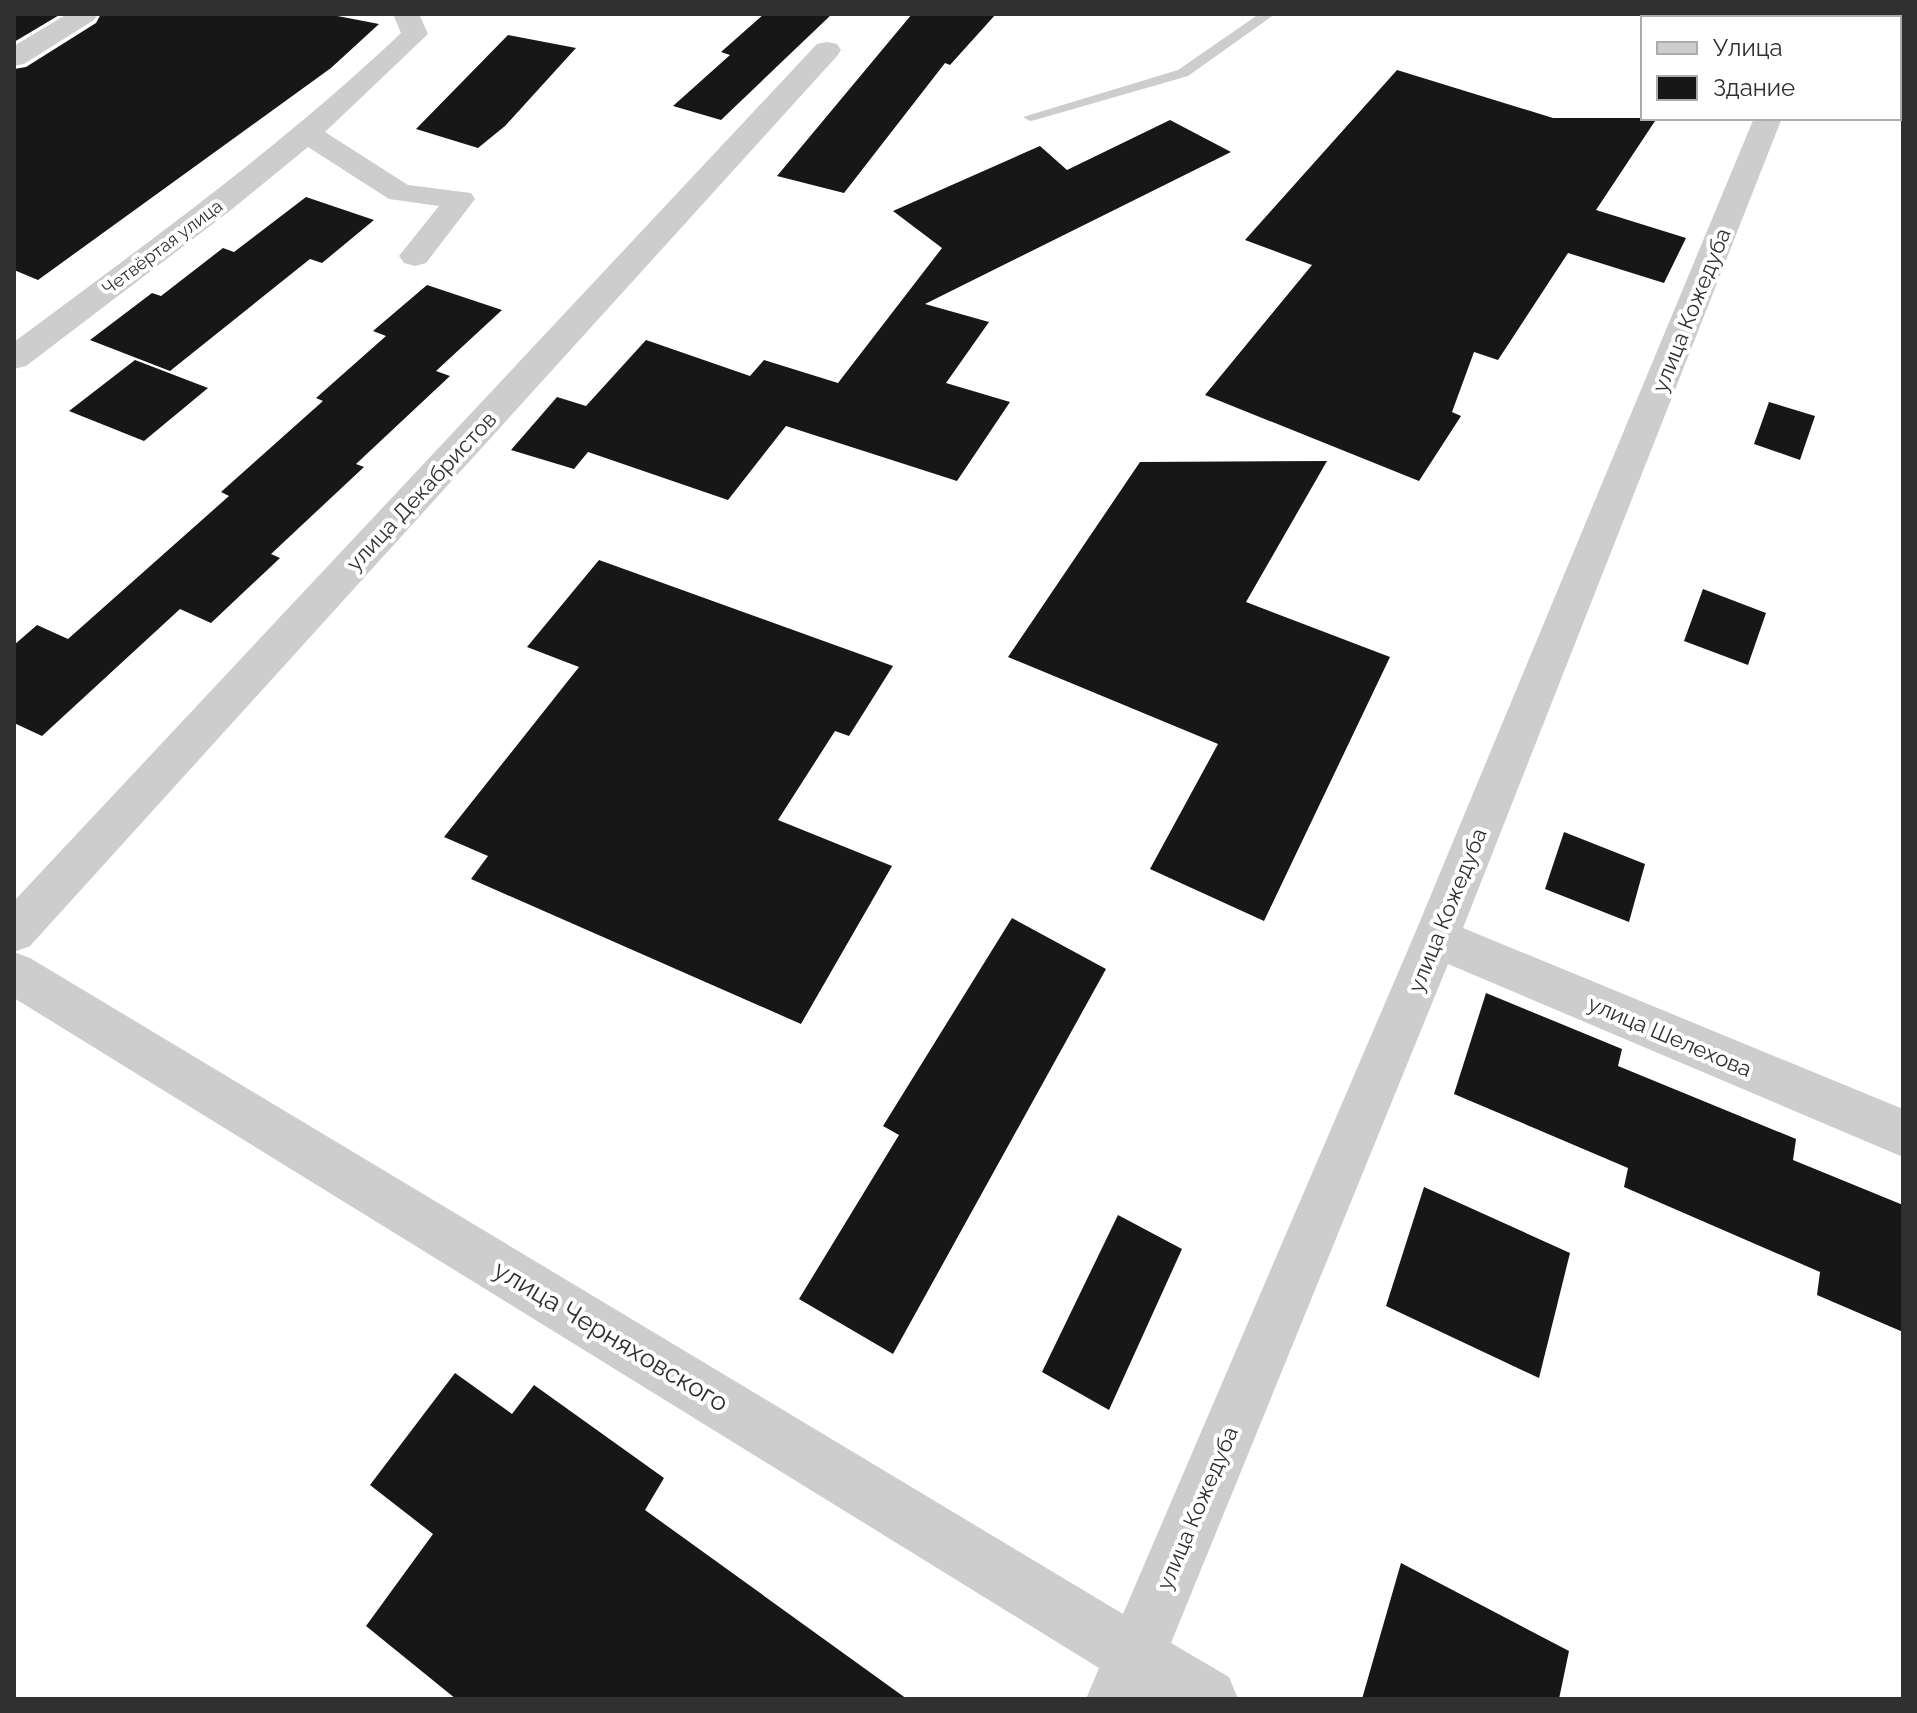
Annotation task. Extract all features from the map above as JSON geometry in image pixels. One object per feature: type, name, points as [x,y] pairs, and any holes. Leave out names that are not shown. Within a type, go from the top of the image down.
[{"type":"street","points":[[14,58],[85,14]]},
{"type":"street","name":"Четвёртая улица","points":[[14,358],[308,134],[354,95],[415,34],[406,14]]},
{"type":"street","name":"улица Декабристов","points":[[14,932],[827,50]]},
{"type":"street","name":"улица Кожедуба","points":[[1126,1677],[1436,938],[1767,120]]},
{"type":"street","points":[[308,134],[400,193],[460,199],[415,256]]},
{"type":"street","name":"улица Шелехова","points":[[1436,938],[1903,1133]]},
{"type":"street","name":"улица Черняховского","points":[[14,973],[1126,1677],[1207,1699]]},
{"type":"lane","points":[[1030,117],[1183,73],[1268,14]]},
{"type":"building","points":[[14,14],[61,14],[14,42]]},
{"type":"building","points":[[101,14],[327,14],[379,24],[331,68],[38,280],[14,270],[14,69],[26,67],[96,23]]},
{"type":"building","points":[[764,14],[832,14],[721,120],[673,106],[730,55],[721,52]]},
{"type":"building","points":[[912,14],[996,14],[950,65],[945,63],[844,193],[777,176]]},
{"type":"building","points":[[508,35],[576,48],[505,126],[478,148],[416,129]]},
{"type":"building","points":[[1397,70],[1553,118],[1656,120],[1596,210],[1686,238],[1664,283],[1568,253],[1498,360],[1474,352],[1452,412],[1461,416],[1419,481],[1205,395],[1312,265],[1245,240]]},
{"type":"building","points":[[1170,120],[1231,152],[925,304],[989,322],[946,383],[1010,402],[957,481],[786,426],[728,500],[588,452],[574,469],[511,450],[557,397],[586,406],[646,340],[750,376],[764,360],[838,383],[942,248],[893,211],[1040,146],[1067,170]]},
{"type":"building","points":[[306,197],[374,220],[322,263],[310,259],[170,371],[90,340],[152,293],[161,296],[223,248],[234,252]]},
{"type":"building","points":[[427,285],[502,310],[436,371],[450,376],[356,464],[364,467],[271,554],[280,558],[211,623],[180,609],[42,736],[14,723],[14,645],[37,625],[68,639],[229,496],[221,492],[323,401],[316,398],[386,336],[373,331]]},
{"type":"building","points":[[135,360],[208,388],[144,441],[69,411]]},
{"type":"building","points":[[1769,402],[1815,416],[1800,460],[1754,444]]},
{"type":"building","points":[[1327,461],[1246,602],[1390,657],[1264,921],[1150,869],[1218,744],[1008,657],[1140,462]]},
{"type":"building","points":[[599,560],[893,666],[849,736],[835,731],[778,820],[892,866],[801,1024],[471,879],[488,856],[444,837],[579,667],[527,647]]},
{"type":"building","points":[[1703,589],[1766,613],[1748,665],[1684,641]]},
{"type":"building","points":[[1564,832],[1645,864],[1629,922],[1545,889]]},
{"type":"building","points":[[1012,918],[1106,969],[893,1354],[799,1299],[899,1135],[883,1126]]},
{"type":"building","points":[[1486,993],[1622,1049],[1618,1066],[1796,1139],[1793,1160],[1903,1205],[1903,1332],[1817,1295],[1820,1272],[1624,1187],[1628,1168],[1454,1094]]},
{"type":"building","points":[[1424,1187],[1570,1253],[1539,1378],[1386,1306]]},
{"type":"building","points":[[1118,1215],[1182,1249],[1109,1410],[1042,1372]]},
{"type":"building","points":[[455,1373],[512,1414],[534,1385],[664,1478],[645,1510],[907,1699],[456,1699],[366,1626],[433,1534],[370,1485]]},
{"type":"building","points":[[1401,1563],[1569,1651],[1559,1699],[1362,1699]]}]
